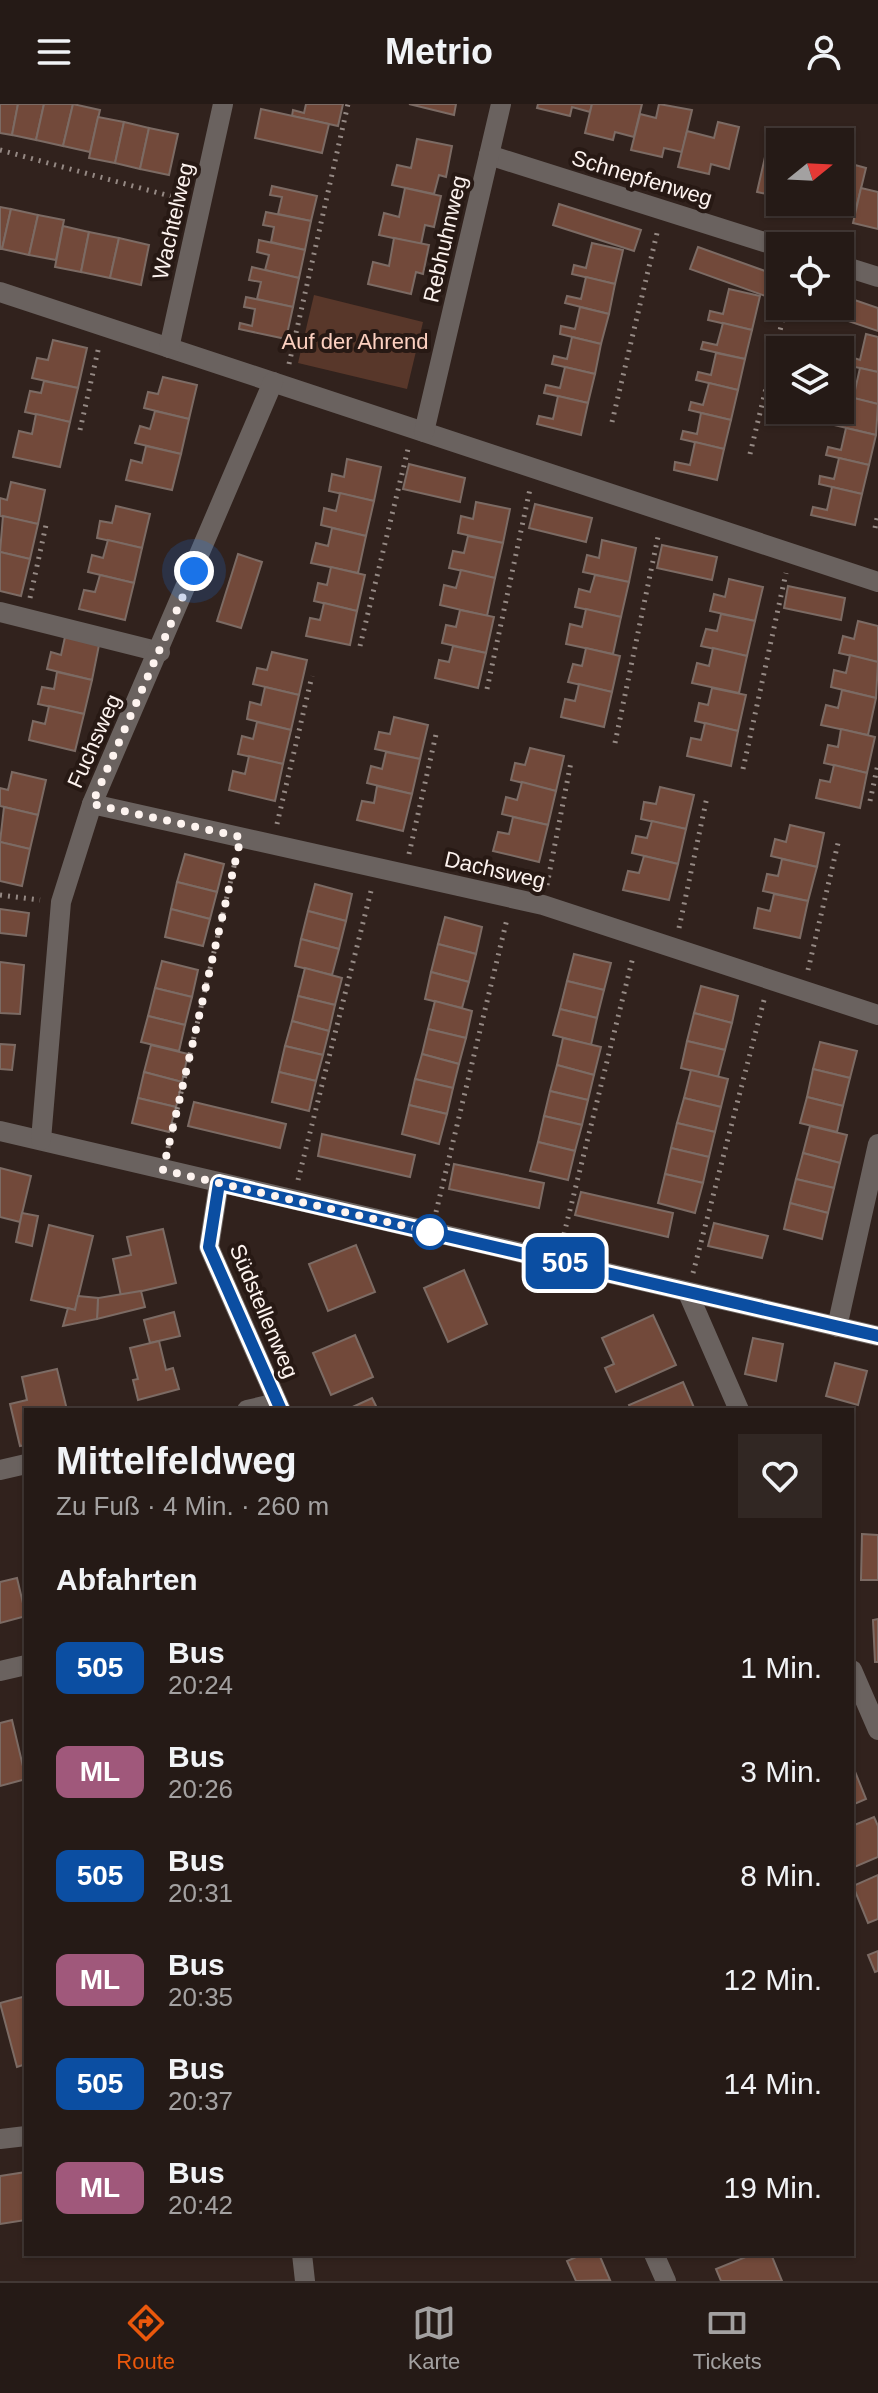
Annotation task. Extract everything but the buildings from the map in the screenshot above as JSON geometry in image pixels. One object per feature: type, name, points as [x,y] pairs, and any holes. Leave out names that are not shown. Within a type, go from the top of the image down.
[{"type":"street","name":"Wachtelweg","points":[[169,348],[223,104]]},
{"type":"street","name":"Rebhuhnweg","points":[[418,430],[501,104]]},
{"type":"street","name":"Schnepfenweg","points":[[489,155],[766,242]]},
{"type":"street","points":[[854,269],[878,277]]},
{"type":"street","points":[[0,292],[878,582]]},
{"type":"street","name":"Fuchsweg","points":[[41,1140],[61,902],[92,804],[279,384]]},
{"type":"street","points":[[0,612],[160,652]]},
{"type":"street","name":"Dachsweg","points":[[92,804],[543,905],[878,1015]]},
{"type":"street","points":[[0,1131],[878,1336]]},
{"type":"street","points":[[837,1327],[878,1144]]},
{"type":"street","name":"Südstellenweg","points":[[219,1183],[209,1247],[279,1406]]},
{"type":"street","points":[[688,1293],[738,1408]]},
{"type":"street","points":[[0,1470],[24,1464]]},
{"type":"street","points":[[0,1671],[24,1665]]},
{"type":"street","points":[[854,1675],[878,1730]]},
{"type":"street","points":[[0,2139],[24,2136]]},
{"type":"street","points":[[302,2256],[305,2281]]},
{"type":"street","points":[[655,2256],[666,2281]]},
{"type":"path","points":[[279,384],[348,104]]},
{"type":"path","points":[[0,150],[201,204]]},
{"type":"path","points":[[612,422],[663,209]]},
{"type":"path","points":[[750,454],[783,320]]},
{"type":"path","points":[[80,430],[104,326]]},
{"type":"path","points":[[360,646],[418,430]]},
{"type":"path","points":[[487,689],[535,469]]},
{"type":"path","points":[[615,743],[663,511]]},
{"type":"path","points":[[875,528],[878,513]]},
{"type":"path","points":[[26,618],[46,525]]},
{"type":"path","points":[[743,769],[790,553]]},
{"type":"path","points":[[272,844],[312,676]]},
{"type":"path","points":[[405,874],[437,730]]},
{"type":"path","points":[[543,905],[571,762]]},
{"type":"path","points":[[870,801],[878,764]]},
{"type":"path","points":[[675,949],[707,797]]},
{"type":"path","points":[[163,1170],[241,837]]},
{"type":"path","points":[[803,991],[839,839]]},
{"type":"path","points":[[293,1200],[377,868]]},
{"type":"path","points":[[0,895],[61,902]]},
{"type":"path","points":[[431,1233],[512,898]]},
{"type":"path","points":[[557,1262],[638,936]]},
{"type":"path","points":[[688,1293],[770,980]]},
{"type":"green space","name":"Auf der Ahrend","points":[[314,295],[423,322],[407,389],[298,363]]},
{"type":"bus line","name":"505","points":[[280,1408],[209,1247],[219,1183],[878,1336]]},
{"type":"route","points":[[194,571],[92,804],[241,837],[163,1170],[430,1232]]}]
